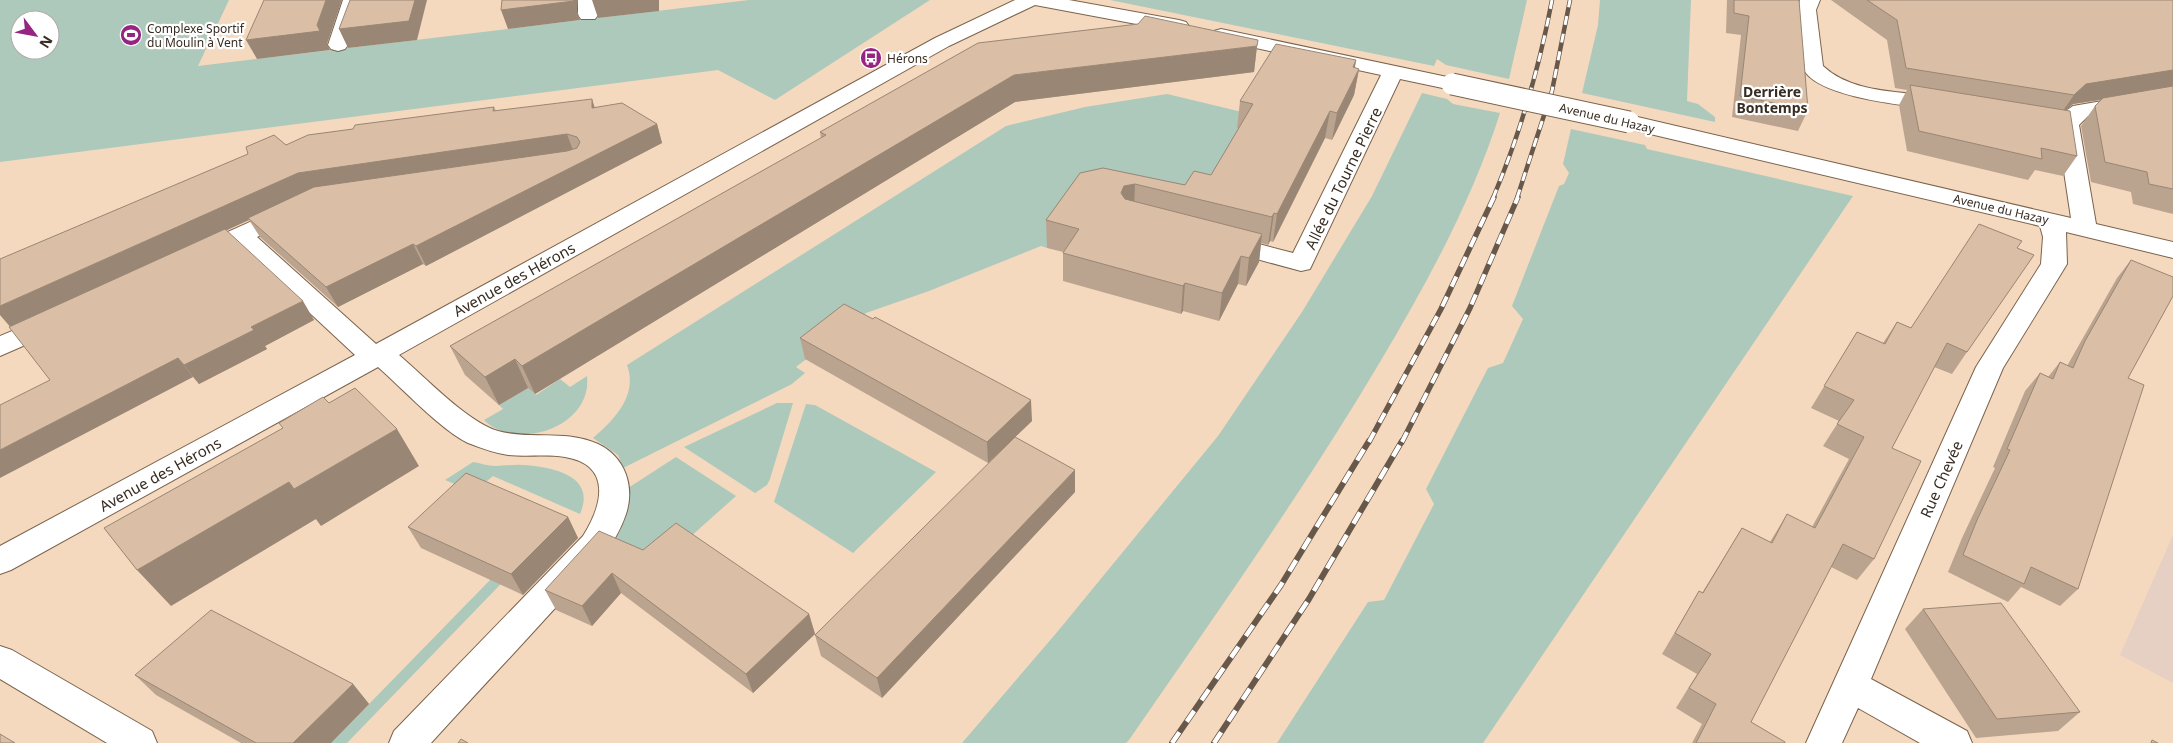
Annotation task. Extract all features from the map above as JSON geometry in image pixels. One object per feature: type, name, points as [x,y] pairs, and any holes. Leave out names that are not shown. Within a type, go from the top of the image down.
[{"type":"street","points":[[338,44],[353,0]]},
{"type":"street","name":"Avenue des Hérons","points":[[0,561],[942,42],[1030,0]]},
{"type":"street","name":"Avenue du Hazay","points":[[1038,0],[1201,31],[1629,122],[2084,227],[2173,250]]},
{"type":"street","points":[[1810,0],[1806,10],[1813,68],[1821,76],[1856,90],[1962,107]]},
{"type":"street","name":"Allée du Tourne Pierre","points":[[1208,239],[1301,263],[1393,72]]},
{"type":"street","points":[[2084,227],[2059,123],[2081,111],[2173,95]]},
{"type":"street","points":[[178,264],[309,203]]},
{"type":"street","name":"Rue Chevée","points":[[1824,743],[1851,686],[1990,367],[2054,264],[2055,237],[2051,220]]},
{"type":"street","points":[[240,235],[377,355],[464,427],[477,435],[499,442],[567,445],[583,450],[598,457],[610,468],[616,483],[610,516],[605,530],[594,545],[407,743]]},
{"type":"street","points":[[0,347],[71,314]]},
{"type":"street","points":[[0,661],[138,743]]},
{"type":"street","points":[[1851,686],[1954,743]]},
{"type":"shaded area","points":[[2173,535],[2173,683],[2120,655]]},
{"type":"green space","points":[[0,0],[229,0],[198,66],[749,0],[930,0],[775,100],[718,70],[0,162]]},
{"type":"green space","points":[[1110,0],[1527,0],[1509,79],[1446,65],[1437,59],[1434,66]]},
{"type":"green space","points":[[1600,0],[1691,0],[1687,101],[1698,104],[1715,117],[1715,122],[1582,93],[1598,25]]},
{"type":"green space","points":[[1422,93],[1447,99],[1453,104],[1500,113],[1489,146],[1462,210],[1415,302],[1351,410],[1258,553],[1129,740],[1126,743],[962,743],[1058,631],[1218,436],[1302,312],[1372,196]]},
{"type":"green space","points":[[1167,94],[1259,116],[1237,128],[1250,131],[1209,203],[1047,248],[1041,246],[929,291],[866,313],[796,367],[805,373],[792,384],[623,468],[618,455],[593,438],[609,423],[627,396],[630,376],[627,365],[1006,126],[1085,107]]},
{"type":"green space","points":[[1571,129],[1645,145],[1647,149],[1853,196],[1483,743],[1277,743],[1368,602],[1384,600],[1434,504],[1426,489],[1488,368],[1503,363],[1523,319],[1512,306],[1559,186],[1564,184],[1569,173],[1563,164]]},
{"type":"green space","points":[[587,376],[586,394],[578,409],[565,421],[549,430],[532,434],[514,434],[498,429],[484,420],[503,409],[499,405],[528,388],[536,395],[560,379],[570,387]]},
{"type":"green space","points":[[777,403],[793,403],[770,479],[767,485],[755,493],[684,447]]},
{"type":"green space","points":[[806,404],[815,405],[936,472],[853,553],[774,502]]},
{"type":"green space","points":[[676,457],[736,496],[652,571],[613,542],[629,500],[628,488]]},
{"type":"green space","points":[[473,462],[493,466],[534,466],[558,471],[569,476],[577,482],[582,490],[584,501],[580,514],[493,476],[474,492],[445,480]]},
{"type":"green space","points":[[528,556],[347,743],[331,743],[490,580]]},
{"type":"building","points":[[264,0],[326,0],[317,25],[320,31],[246,40]]},
{"type":"building","points":[[350,0],[415,0],[409,21],[339,29]]},
{"type":"building","points":[[502,0],[573,0],[574,1],[501,10]]},
{"type":"building","points":[[1734,0],[1799,0],[1808,110],[1740,96],[1749,16],[1734,13]]},
{"type":"building","points":[[1867,0],[2173,0],[2173,70],[2086,84],[2074,95],[1906,68],[1897,20]]},
{"type":"building","points":[[1145,16],[1258,40],[1257,46],[1014,75],[522,366],[515,359],[485,377],[450,346],[826,135],[820,132],[978,43],[1138,24]]},
{"type":"building","points":[[1276,44],[1356,60],[1353,67],[1359,69],[1337,113],[1330,111],[1277,214],[1274,213],[1272,217],[1135,184],[1124,186],[1121,193],[1125,199],[1262,234],[1249,258],[1241,256],[1222,293],[1185,283],[1183,286],[1063,253],[1079,229],[1046,220],[1080,173],[1103,168],[1185,185],[1194,171],[1211,175],[1253,104],[1240,101]]},
{"type":"building","points":[[1910,85],[2070,111],[2077,156],[2041,148],[2042,159],[1919,131]]},
{"type":"building","points":[[2173,86],[2173,189],[2149,184],[2147,172],[2105,162],[2095,106],[2103,98]]},
{"type":"building","points":[[592,99],[592,108],[622,103],[657,124],[416,246],[413,244],[326,287],[248,218],[314,187],[567,151],[577,148],[580,142],[577,137],[567,134],[298,173],[0,306],[0,259],[248,154],[246,147],[274,135],[286,145],[308,135],[353,129],[355,125],[494,107],[493,111]]},
{"type":"building","points":[[1979,224],[2022,241],[2017,248],[2034,255],[1967,352],[1947,343],[1892,448],[1921,461],[1874,559],[1843,544],[1751,722],[1785,743],[1696,743],[1716,704],[1689,688],[1711,654],[1675,633],[1699,591],[1703,593],[1742,528],[1772,543],[1787,514],[1815,528],[1864,437],[1837,424],[1854,400],[1824,386],[1857,332],[1885,344],[1897,322],[1911,328]]},
{"type":"building","points":[[225,229],[303,301],[251,327],[254,330],[184,365],[178,358],[0,450],[0,405],[50,380],[9,327]]},
{"type":"building","points":[[2131,260],[2173,277],[2173,296],[2128,378],[2144,385],[2078,589],[2031,567],[2024,584],[1963,555],[1977,520],[2010,450],[2007,449],[2040,373],[2053,379],[2060,362],[2073,368],[2085,341]]},
{"type":"building","points":[[844,304],[873,319],[875,317],[1031,400],[987,442],[800,338]]},
{"type":"building","points":[[355,388],[397,429],[294,489],[289,482],[137,570],[104,528],[283,428],[279,423],[323,397],[329,403]]},
{"type":"building","points":[[1015,437],[1075,470],[877,678],[815,635]]},
{"type":"building","points":[[466,473],[568,517],[511,574],[408,527]]},
{"type":"building","points":[[676,523],[809,614],[746,674],[612,573],[582,606],[545,590],[599,531],[643,550]]},
{"type":"building","points":[[2001,603],[2080,712],[1997,719],[1923,609]]},
{"type":"building","points":[[211,610],[353,684],[293,743],[256,743],[135,675]]},
{"type":"building","points":[[0,734],[15,743],[0,743]]},
{"type":"building","points":[[461,739],[468,743],[458,743]]},
{"type":"railway","points":[[1493,198],[1512,150],[1528,101],[1552,0]]},
{"type":"railway","points":[[1517,198],[1552,91],[1570,0]]},
{"type":"railway","points":[[1369,442],[1441,309],[1494,197]]},
{"type":"railway","points":[[1402,442],[1470,308],[1518,197]]},
{"type":"railway","points":[[1172,743],[1281,585],[1369,441]]},
{"type":"railway","points":[[1214,743],[1309,599],[1402,441]]},
{"type":"place","name":"Complexe Sportif du Moulin à Vent","points":[[131,35]]},
{"type":"place","name":"Hérons","points":[[871,58]]},
{"type":"district","name":"Derrière Bontemps","points":[[1772,99]]}]
